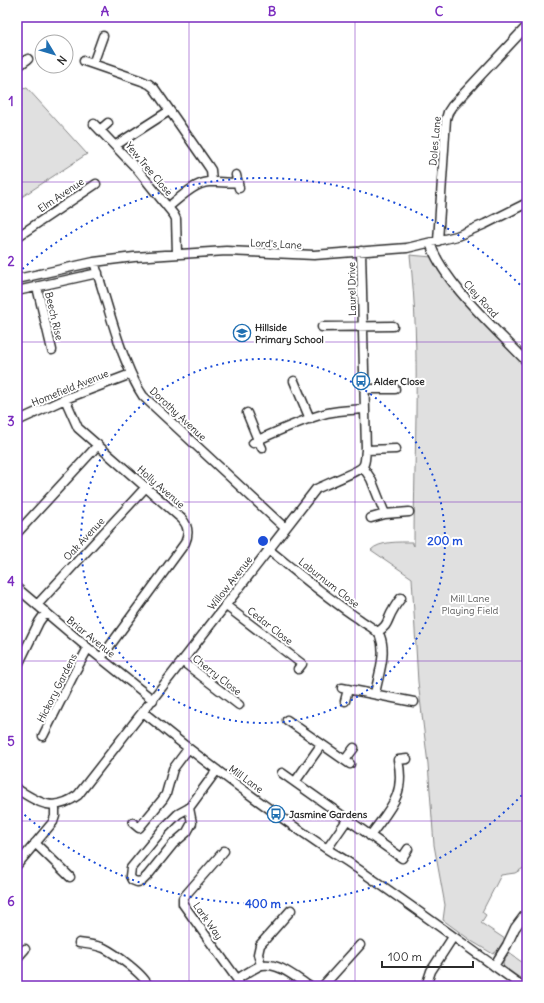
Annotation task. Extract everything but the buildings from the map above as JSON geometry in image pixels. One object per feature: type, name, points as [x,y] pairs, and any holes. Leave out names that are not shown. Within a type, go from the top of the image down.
[{"type":"street","name":"Doles Lane","points":[[434,242],[446,119],[448,112],[527,26]]},
{"type":"street","points":[[93,64],[104,36]]},
{"type":"street","points":[[17,67],[28,59]]},
{"type":"street","points":[[84,61],[149,84],[159,95],[211,170],[212,182]]},
{"type":"street","name":"Yew Tree Close","points":[[116,145],[169,111]]},
{"type":"street","name":"Yew Tree Close","points":[[108,123],[97,127],[138,169],[168,207],[176,220],[177,254]]},
{"type":"street","name":"Yew Tree Close","points":[[168,207],[195,187],[202,184],[212,182],[238,182]]},
{"type":"street","name":"Elm Avenue","points":[[17,237],[96,184]]},
{"type":"street","name":"Lord's Lane","points":[[17,279],[94,262],[134,257],[226,251],[314,255],[407,248],[457,236],[527,203]]},
{"type":"street","name":"Cley Road","points":[[434,242],[437,260],[464,296],[527,362]]},
{"type":"street","name":"Laurel Drive","points":[[361,251],[366,450],[365,463],[363,467]]},
{"type":"street","name":"Dorothy Avenue","points":[[94,262],[115,333],[131,374],[143,396],[285,528]]},
{"type":"street","points":[[17,292],[98,273]]},
{"type":"street","name":"Beech Rise","points":[[37,287],[52,350]]},
{"type":"street","name":"Laurel Drive","points":[[322,328],[393,326]]},
{"type":"street","name":"Homefield Avenue","points":[[18,420],[65,399],[131,374]]},
{"type":"street","points":[[294,381],[310,419]]},
{"type":"street","points":[[364,389],[395,389]]},
{"type":"street","name":"Holly Avenue","points":[[65,399],[78,428],[185,522],[188,529],[188,538],[185,543],[101,658]]},
{"type":"street","points":[[256,442],[310,419],[340,410],[364,409]]},
{"type":"street","points":[[247,413],[256,442],[262,448]]},
{"type":"street","points":[[17,533],[98,445]]},
{"type":"street","points":[[366,450],[396,449]]},
{"type":"street","points":[[363,467],[371,479],[385,514]]},
{"type":"street","name":"Willow Avenue","points":[[143,712],[316,489],[329,482],[358,471],[363,467]]},
{"type":"street","name":"Oak Avenue","points":[[37,605],[146,487]]},
{"type":"street","points":[[371,518],[385,514],[409,512]]},
{"type":"street","name":"Laburnum Close","points":[[268,549],[359,620],[377,632]]},
{"type":"street","name":"Briar Avenue","points":[[17,588],[153,700]]},
{"type":"street","points":[[375,694],[382,657],[381,641],[377,632],[388,623],[392,610],[401,598]]},
{"type":"street","name":"Cedar Close","points":[[225,605],[302,664]]},
{"type":"street","points":[[17,667],[39,622],[46,612]]},
{"type":"street","name":"Hickory Gardens","points":[[43,736],[88,648]]},
{"type":"street","name":"Cherry Close","points":[[182,661],[239,705]]},
{"type":"street","points":[[345,701],[345,688],[414,702]]},
{"type":"street","points":[[17,789],[35,801],[47,805],[64,803],[78,795],[143,712]]},
{"type":"street","name":"Mill Lane","points":[[143,712],[188,749],[217,770],[522,986]]},
{"type":"street","points":[[288,721],[348,762],[354,748]]},
{"type":"street","points":[[294,782],[322,745]]},
{"type":"street","points":[[133,823],[139,828],[163,799],[166,794],[173,770],[188,749]]},
{"type":"street","points":[[370,836],[397,797],[401,784],[400,759]]},
{"type":"street","points":[[189,808],[192,823],[190,827],[173,844],[142,881],[137,882],[132,880],[130,876],[131,868],[163,829],[178,814],[189,808],[217,770]]},
{"type":"street","points":[[282,773],[402,858],[408,849]]},
{"type":"street","points":[[17,865],[53,822],[55,816],[55,805]]},
{"type":"street","points":[[327,849],[347,820]]},
{"type":"street","points":[[35,843],[70,877]]},
{"type":"street","name":"Lark Way","points":[[224,851],[183,898],[183,904],[239,983]]},
{"type":"street","points":[[261,965],[258,954],[260,946],[291,910]]},
{"type":"street","points":[[494,966],[507,945],[515,928],[527,912]]},
{"type":"street","points":[[426,986],[431,971],[453,937]]},
{"type":"street","points":[[79,943],[102,948],[111,952],[143,977],[148,986]]},
{"type":"street","points":[[323,986],[360,945]]},
{"type":"street","points":[[239,983],[261,965],[274,966],[283,969],[309,986]]},
{"type":"green space","points":[[27,88],[87,154],[17,200],[17,90]]},
{"type":"green space","name":"Mill Lane Playing Field","points":[[410,255],[432,257],[527,365],[527,866],[515,873],[501,875],[482,912],[486,915],[481,923],[505,939],[498,950],[493,954],[473,942],[443,920],[445,905],[434,845],[428,764],[418,682],[412,578],[371,550],[379,545],[390,543],[412,542],[414,546],[416,364]]},
{"type":"green space","points":[[84,268],[93,271],[17,288],[17,283]]},
{"type":"green space","points":[[509,953],[526,965],[527,985],[504,968],[503,963]]},
{"type":"shaded area","points":[[527,27],[527,30],[451,117],[451,113]]},
{"type":"place","name":"Hillside Primary School","points":[[242,333]]},
{"type":"place","name":"Alder Close","points":[[361,381]]},
{"type":"place","name":"Jasmine Gardens","points":[[276,814]]}]
